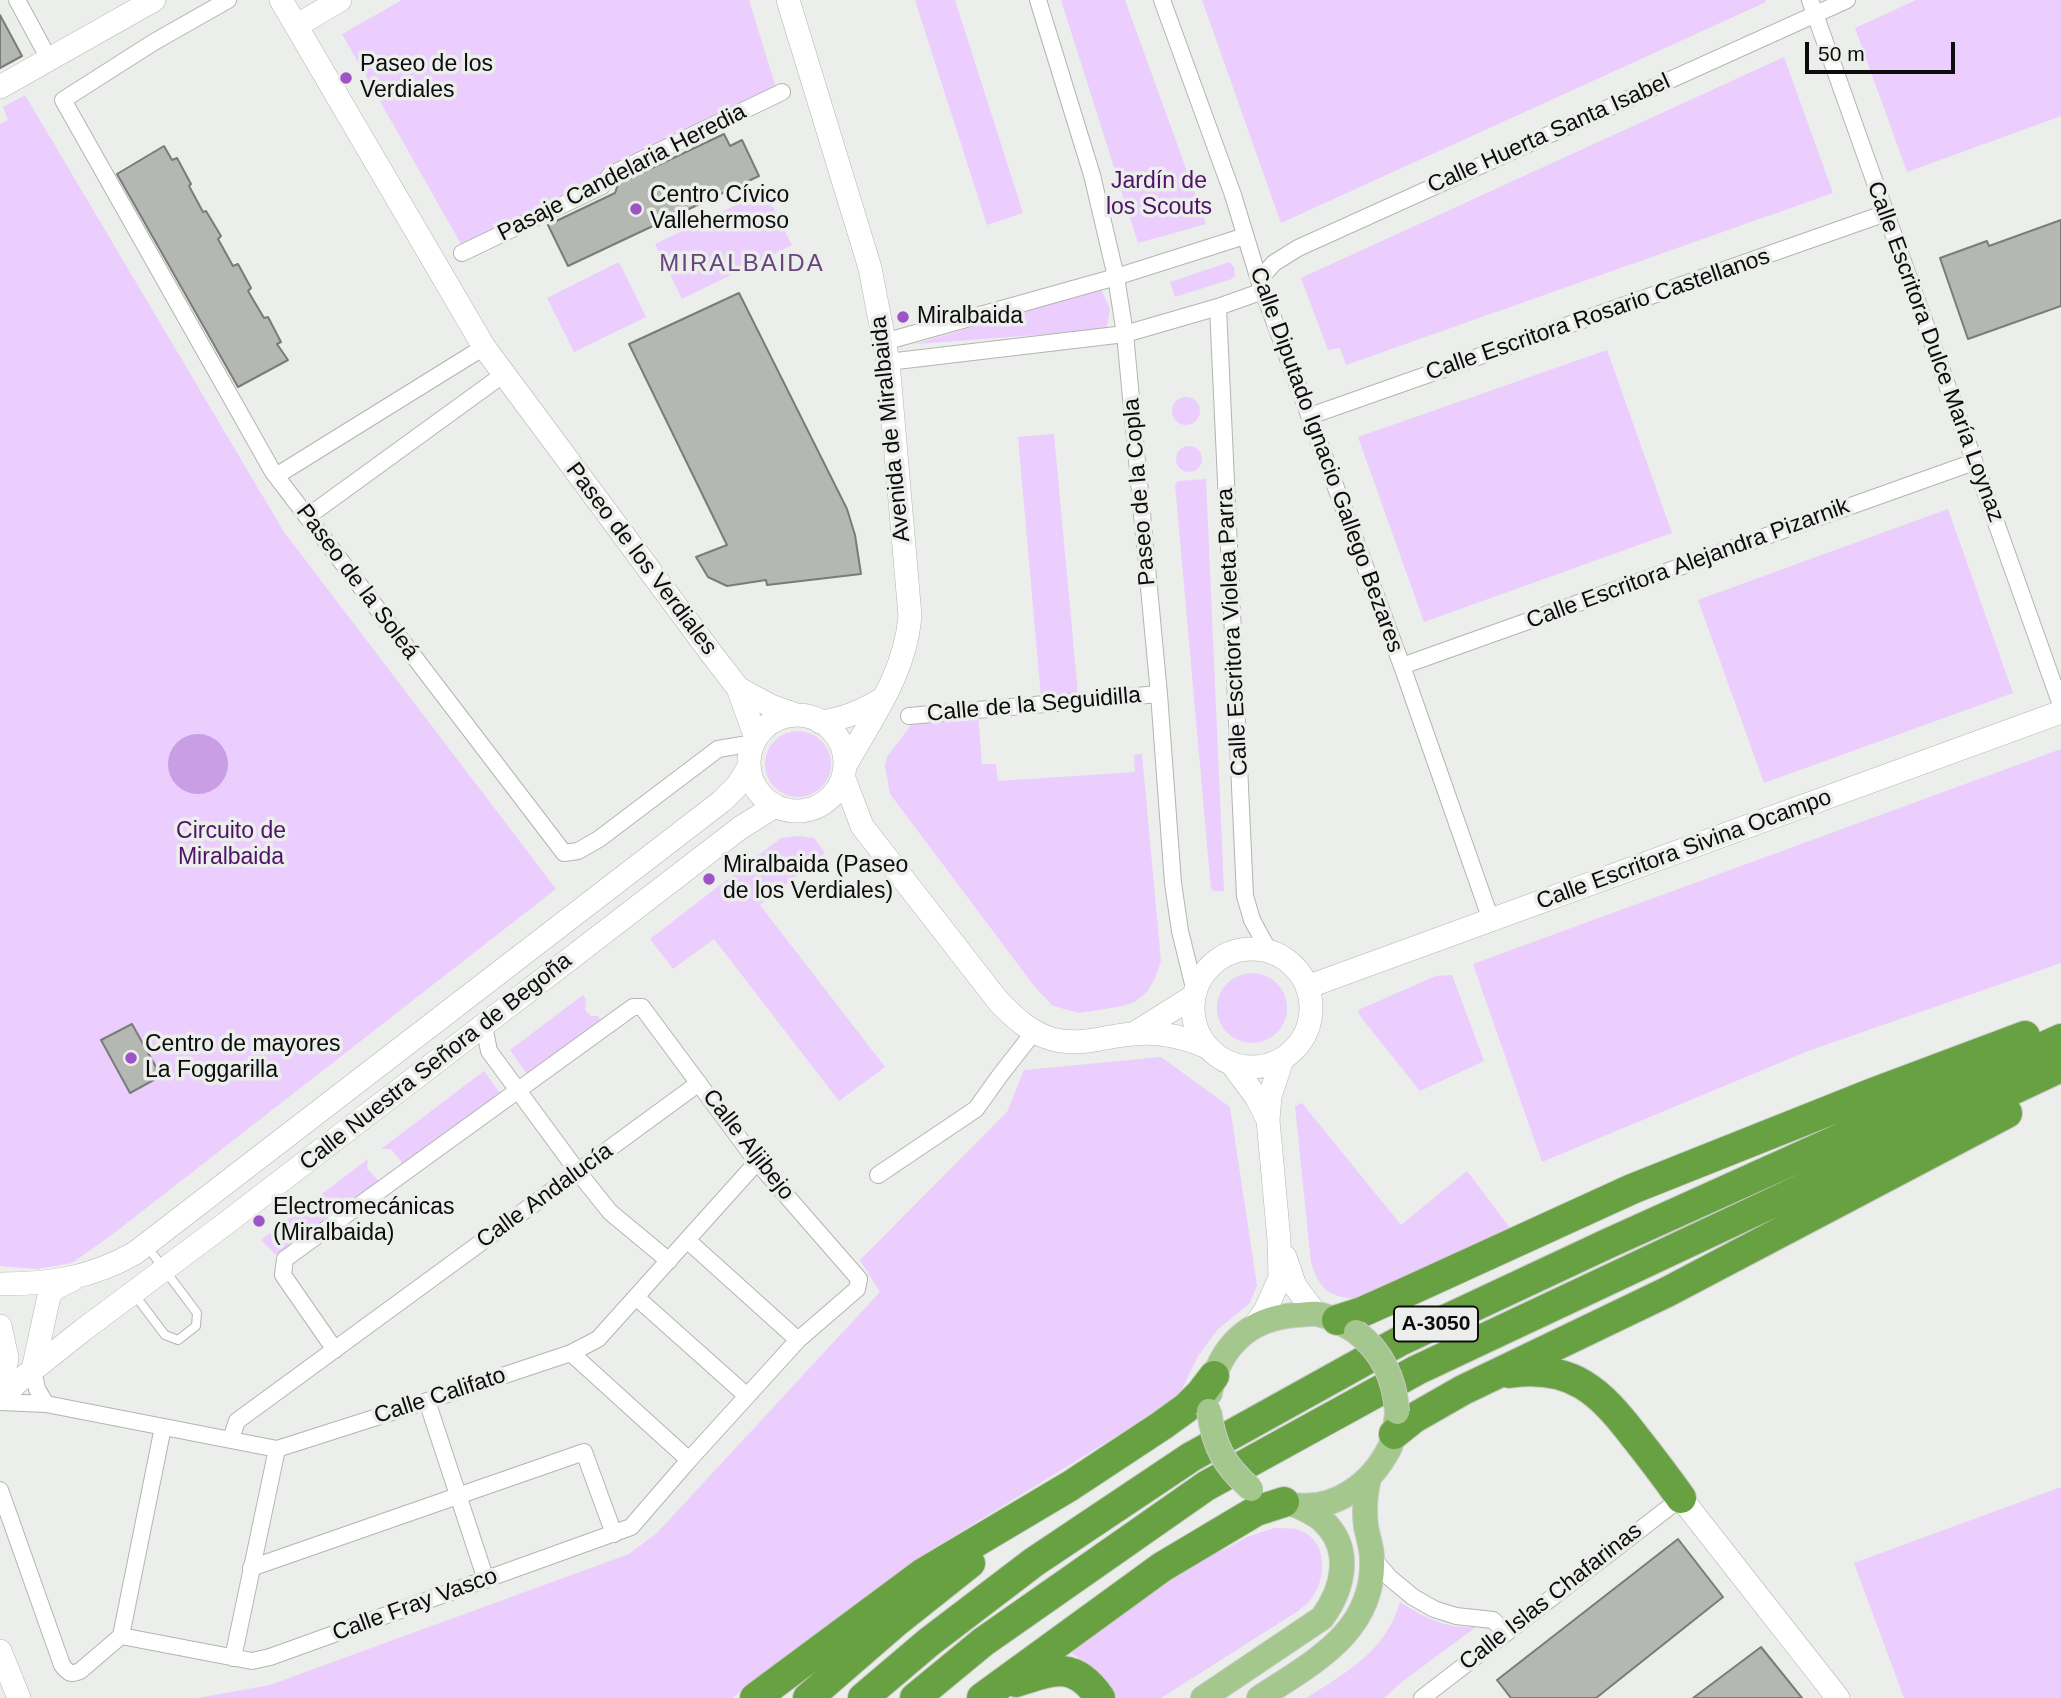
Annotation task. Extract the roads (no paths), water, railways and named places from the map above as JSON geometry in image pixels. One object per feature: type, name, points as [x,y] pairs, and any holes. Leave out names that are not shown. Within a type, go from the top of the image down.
[{"type":"highway","points":[[1336,1322],[1632,1189],[2061,1022]]},
{"type":"highway","name":"A-3050","points":[[863,1698],[929,1642],[1034,1562],[1180,1465],[1400,1341],[2061,1038]]},
{"type":"highway","name":"A-3050","points":[[915,1698],[983,1642],[1206,1486],[1417,1370],[2061,1068]]},
{"type":"highway","points":[[1396,1423],[1718,1266],[2061,1083]]},
{"type":"highway","points":[[1499,1375],[1523,1371],[1549,1373],[1570,1378],[1589,1388],[1608,1402],[1681,1498]]},
{"type":"highway","points":[[755,1698],[922,1574],[1070,1486],[1161,1426],[1186,1408],[1214,1376]]},
{"type":"highway","points":[[808,1698],[897,1621],[1070,1486]]},
{"type":"highway","points":[[987,1694],[1162,1567],[1256,1511],[1291,1504]]},
{"type":"highway","points":[[987,1694],[1054,1670],[1073,1673],[1086,1681],[1101,1698]]},
{"type":"main road","points":[[1203,1698],[1322,1618],[1334,1602],[1341,1579],[1343,1560],[1331,1529],[1320,1518],[1251,1489],[1227,1465],[1212,1429],[1209,1411],[1214,1376],[1233,1343],[1255,1325],[1282,1316],[1336,1322],[1368,1340],[1389,1371],[1396,1398],[1396,1423],[1390,1447],[1368,1478],[1357,1489],[1332,1501],[1315,1505],[1291,1504]]},
{"type":"main road","points":[[1259,1698],[1307,1667],[1342,1639],[1356,1622],[1371,1585],[1372,1557],[1366,1527],[1365,1498],[1368,1478]]},
{"type":"street","points":[[17,0],[49,59]]},
{"type":"street","points":[[0,87],[154,0]]},
{"type":"street","name":"Paseo de la Soleá","points":[[228,0],[154,42],[63,100],[276,477],[564,853],[578,850],[599,839],[718,748],[755,741]]},
{"type":"street","name":"Paseo de los Verdiales","points":[[281,0],[484,347],[738,688],[755,741]]},
{"type":"street","points":[[296,26],[341,0]]},
{"type":"street","name":"Avenida de Miralbaida","points":[[788,0],[870,268],[886,352],[910,616],[903,657],[892,684],[844,771]]},
{"type":"street","name":"Paseo de la Copla","points":[[1038,0],[1092,175],[1116,277],[1125,334],[1159,694],[1173,883],[1180,932],[1195,994]]},
{"type":"street","name":"Calle Diputado Ignacio Gallego Bezares","points":[[1162,0],[1233,195],[1261,286],[1402,666],[1491,920]]},
{"type":"street","name":"Calle Huerta Santa Isabel","points":[[886,352],[1125,334],[1218,307],[1261,286],[1274,263],[1298,248],[1812,7],[1847,0]]},
{"type":"street","name":"Calle Escritora Dulce María Loynaz","points":[[1812,7],[2061,705]]},
{"type":"street","name":"Pasaje Candelaria Heredia","points":[[462,253],[602,186],[610,175],[782,92]]},
{"type":"street","name":"Calle Escritora Rosario Castellanos","points":[[1310,416],[1886,213]]},
{"type":"street","points":[[886,352],[1245,236]]},
{"type":"street","name":"Calle Escritora Violeta Parra","points":[[1218,307],[1245,896],[1252,920],[1269,951]]},
{"type":"street","points":[[276,477],[484,347]]},
{"type":"street","points":[[307,517],[504,373]]},
{"type":"street","name":"Calle Escritora Alejandra Pizarnik","points":[[1402,666],[1975,462]]},
{"type":"street","name":"Paseo de los Verdiales","points":[[738,688],[771,706],[797,715]]},
{"type":"street","name":"Calle de la Seguidilla","points":[[909,716],[1159,694]]},
{"type":"street","points":[[820,722],[864,710],[884,698]]},
{"type":"street","name":"Calle Escritora Sivina Ocampo","points":[[1307,987],[2061,712]]},
{"type":"street","points":[[844,771],[838,788],[830,798],[819,806],[790,811],[775,806],[762,796],[753,782],[749,767],[755,741],[767,726],[781,718],[797,715],[809,717],[831,730],[844,753],[844,771],[862,825],[999,1002],[1034,1032],[1067,1042],[1085,1042],[1135,1033],[1177,1037],[1207,1046]]},
{"type":"street","name":"Calle Nuestra Señora de Begoña","points":[[0,1284],[50,1282],[80,1276],[120,1261],[146,1245],[722,801],[737,786],[749,767]]},
{"type":"street","name":"Calle Nuestra Señora de Begoña","points":[[0,1400],[83,1330],[134,1294],[740,828],[775,806]]},
{"type":"street","points":[[819,806],[862,825]]},
{"type":"street","points":[[1238,951],[1269,951],[1285,959],[1298,971],[1307,987],[1311,1012],[1305,1036],[1282,1060],[1265,1066],[1248,1067],[1218,1056],[1207,1046],[1195,1023],[1195,994],[1206,972],[1223,956],[1238,951]]},
{"type":"street","points":[[1135,1033],[1195,994]]},
{"type":"street","name":"Calle Aljibejo","points":[[518,1090],[633,1007],[642,1007],[757,1162],[859,1279]]},
{"type":"street","points":[[484,1026],[489,1051],[578,1172],[610,1212],[668,1261]]},
{"type":"street","points":[[878,1175],[976,1109],[1034,1032]]},
{"type":"street","points":[[1255,1325],[1265,1311],[1280,1278],[1268,1120],[1270,1096],[1282,1060]]},
{"type":"street","points":[[1231,1063],[1257,1098],[1268,1120]]},
{"type":"street","name":"Calle Andalucía","points":[[231,1440],[237,1421],[699,1083]]},
{"type":"street","points":[[335,1350],[283,1275],[285,1259],[518,1090]]},
{"type":"street","name":"Calle Califato","points":[[0,1400],[46,1404],[276,1449],[571,1353],[598,1339],[757,1162]]},
{"type":"street","points":[[687,1240],[798,1340]]},
{"type":"street","points":[[1279,1240],[1295,1286],[1336,1322]]},
{"type":"street","points":[[46,1404],[37,1389],[33,1370],[46,1307],[55,1288],[80,1276]]},
{"type":"street","name":"Calle Fray Vasco","points":[[121,1636],[252,1661],[270,1657],[631,1527],[798,1340],[856,1289],[859,1279]]},
{"type":"street","points":[[636,1297],[747,1396]]},
{"type":"street","points":[[46,1307],[48,1318],[55,1327],[64,1331],[83,1330]]},
{"type":"street","points":[[0,1326],[7,1358],[0,1390]]},
{"type":"street","points":[[571,1353],[689,1460]]},
{"type":"street","points":[[427,1401],[486,1580]]},
{"type":"street","points":[[0,1490],[62,1665],[73,1674],[121,1636],[163,1427]]},
{"type":"street","points":[[233,1658],[276,1449]]},
{"type":"street","points":[[251,1568],[584,1452],[614,1534]]},
{"type":"street","points":[[1681,1498],[1838,1698]]},
{"type":"street","name":"Calle Islas Chafarinas","points":[[1422,1698],[1681,1498]]},
{"type":"street","points":[[1372,1557],[1390,1578],[1413,1597],[1434,1609],[1456,1616],[1493,1620],[1505,1632]]},
{"type":"street","points":[[0,1651],[19,1698]]},
{"type":"lane","points":[[134,1294],[165,1335],[178,1340],[196,1326],[197,1313],[146,1245]]},
{"type":"place","name":"Paseo de los Verdiales","points":[[346,78]]},
{"type":"place","name":"Centro Cívico Vallehermoso","points":[[636,209]]},
{"type":"place","name":"Miralbaida","points":[[903,317]]},
{"type":"place","name":"Miralbaida (Paseo de los Verdiales)","points":[[709,879]]},
{"type":"place","name":"Centro de mayores La Foggarilla","points":[[131,1058]]},
{"type":"place","name":"Electromecánicas (Miralbaida)","points":[[259,1221]]},
{"type":"district","name":"MIRALBAIDA","points":[[742,264]]},
{"type":"park label","name":"Jardín de los Scouts","points":[[1159,195]]},
{"type":"park label","name":"Circuito de Miralbaida","points":[[231,845]]}]
